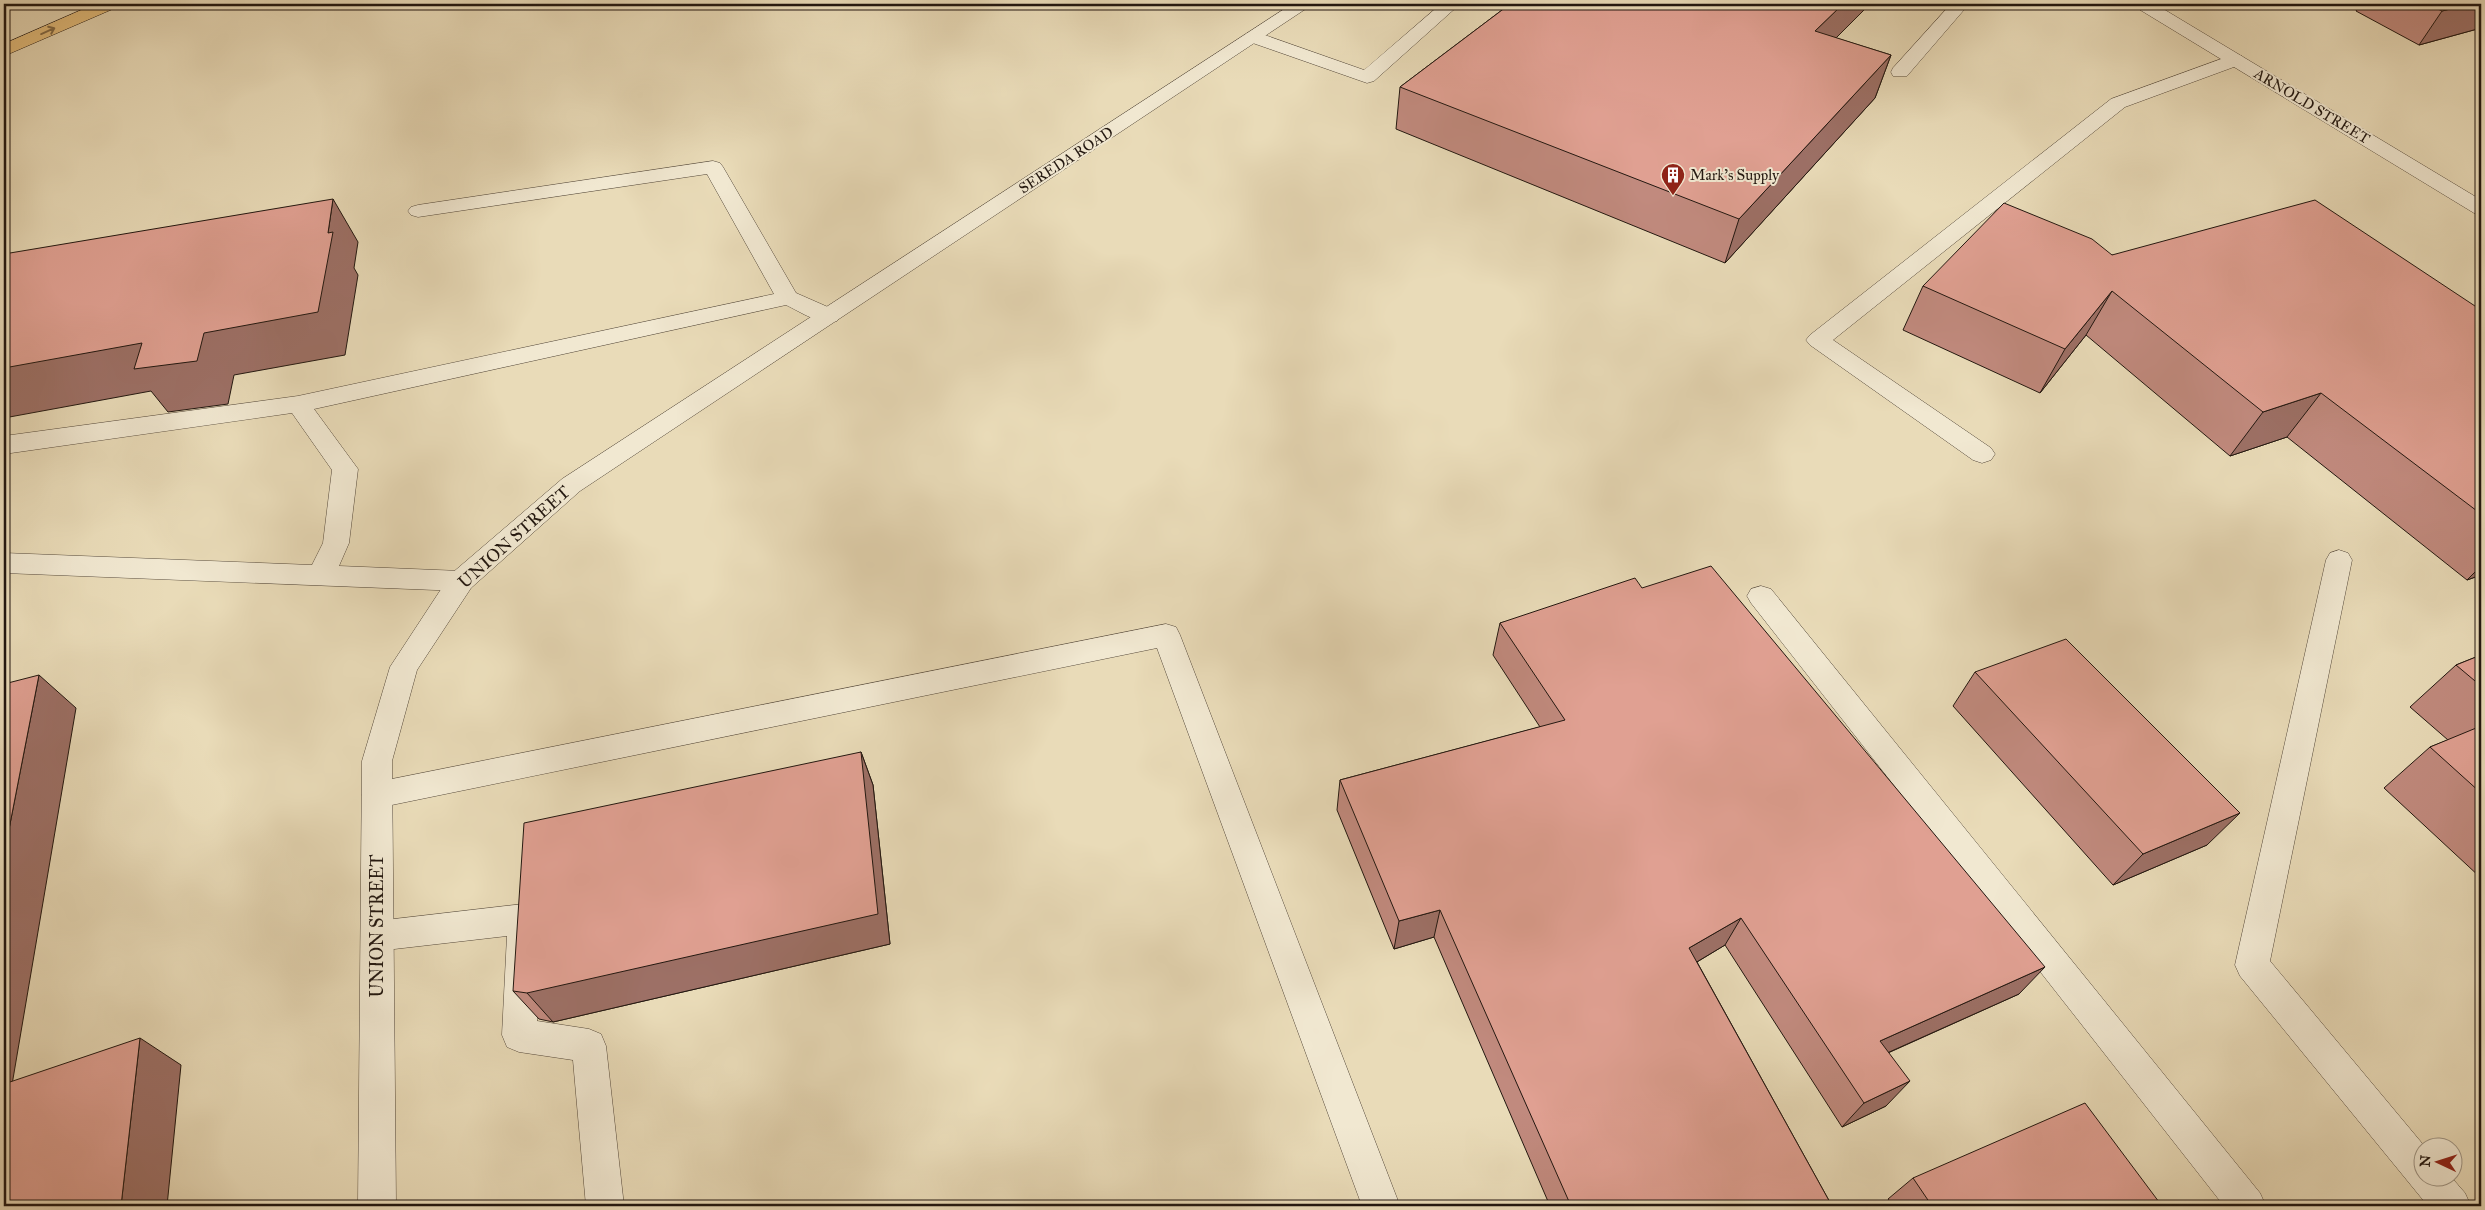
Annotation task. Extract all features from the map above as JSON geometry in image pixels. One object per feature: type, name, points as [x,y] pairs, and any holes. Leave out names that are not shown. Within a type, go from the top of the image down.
[{"type":"highway","points":[[4,51],[109,4]]},
{"type":"street","name":"SEREDA ROAD","points":[[829,316],[1304,4]]},
{"type":"street","points":[[1253,38],[1367,77],[1451,4]]},
{"type":"street","points":[[1900,72],[1960,4]]},
{"type":"street","name":"ARNOLD STREET","points":[[2143,4],[2481,209]]},
{"type":"street","points":[[1982,454],[1818,340],[2118,103],[2236,60]]},
{"type":"street","points":[[418,211],[713,167],[788,298]]},
{"type":"street","points":[[4,445],[298,404],[788,298],[829,316]]},
{"type":"street","name":"UNION STREET","points":[[377,1206],[377,761],[404,666],[461,581],[571,485],[829,316]]},
{"type":"street","points":[[298,404],[345,468],[336,542],[321,575]]},
{"type":"street","points":[[2339,560],[2252,965],[2412,1159]]},
{"type":"street","points":[[4,563],[461,581]]},
{"type":"street","points":[[1762,596],[2247,1206]]},
{"type":"street","points":[[377,795],[1166,635],[1381,1206]]},
{"type":"street","points":[[377,936],[524,918],[519,1035],[589,1046],[605,1206]]},
{"type":"street","points":[[2437,1188],[2452,1206]]},
{"type":"building","name":"Mark's Supply","points":[[1510,4],[1843,4],[1815,31],[1891,55],[1739,219],[1400,87]]},
{"type":"building","points":[[2428,4],[2470,4],[2442,11]]},
{"type":"building","points":[[333,199],[328,233],[333,232],[318,312],[204,333],[197,361],[134,369],[142,343],[4,368],[4,254]]},
{"type":"building","points":[[2315,200],[2481,310],[2481,514],[2321,393],[2263,412],[2112,291],[2065,349],[1923,286],[2004,203],[2092,239],[2112,255]]},
{"type":"building","points":[[1711,566],[2045,967],[1880,1041],[1910,1081],[1864,1103],[1741,918],[1689,948],[1832,1206],[1571,1206],[1440,910],[1399,921],[1340,780],[1565,720],[1500,623],[1635,578],[1642,588]]},
{"type":"building","points":[[2066,639],[2240,813],[2143,854],[1975,672]]},
{"type":"building","points":[[2481,655],[2481,686],[2456,665]]},
{"type":"building","points":[[39,675],[4,855],[4,684]]},
{"type":"building","points":[[2481,726],[2481,793],[2430,747]]},
{"type":"building","points":[[861,752],[878,914],[527,993],[513,991],[524,823]]},
{"type":"building","points":[[140,1038],[121,1206],[4,1206],[4,1084]]},
{"type":"building","points":[[2085,1103],[2162,1206],[1932,1206],[1913,1178]]},
{"type":"place","name":"Mark's Supply","points":[[1673,196]]}]
